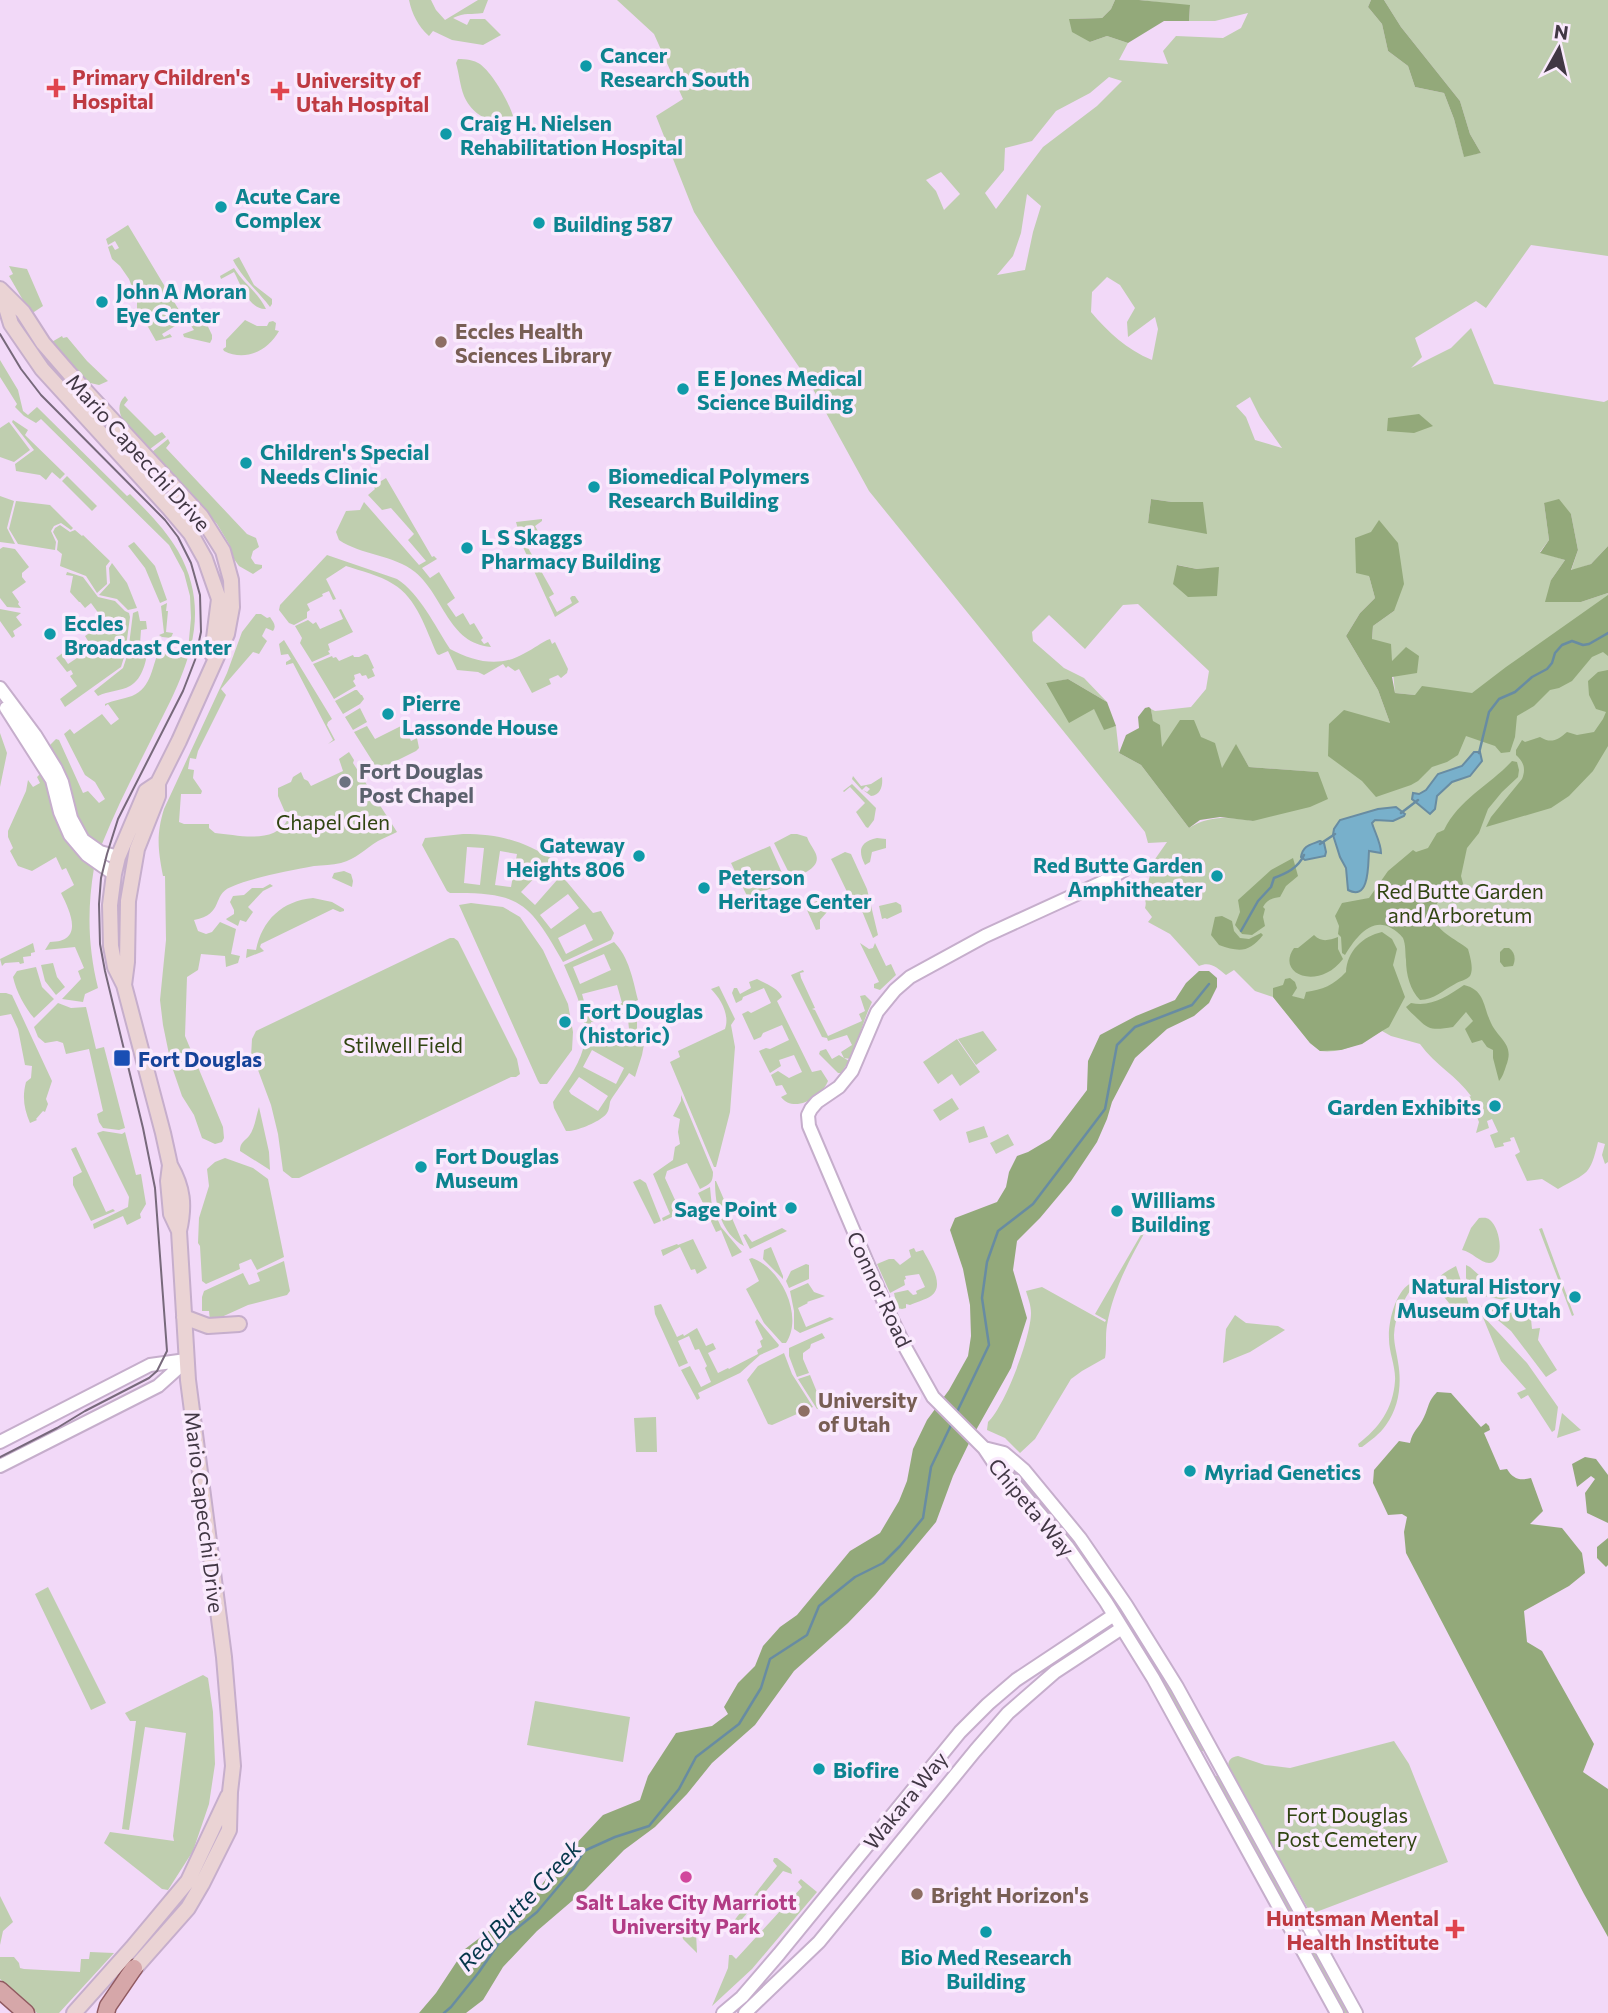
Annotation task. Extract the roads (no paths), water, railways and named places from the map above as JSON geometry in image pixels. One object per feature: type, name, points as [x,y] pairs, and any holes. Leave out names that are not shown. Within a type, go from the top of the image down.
[{"type":"main road","name":"Mario Capecchi Drive","points":[[0,289],[11,324],[42,369],[191,534],[205,559],[219,599],[209,672],[158,783],[158,796],[142,833],[130,883],[124,985]]},
{"type":"main road","name":"Mario Capecchi Drive","points":[[97,2013],[188,1908],[202,1884],[229,1830],[233,1766],[224,1657],[187,1360],[179,1231],[183,1212],[180,1183],[170,1165],[124,985],[114,967],[111,946],[110,905],[118,857],[146,791],[158,783]]},
{"type":"main road","points":[[118,857],[121,874],[117,932],[118,946],[126,970]]},
{"type":"main road","name":"Mario Capecchi Drive","points":[[170,1165],[168,1181],[171,1214],[179,1231]]},
{"type":"main road","points":[[184,1317],[208,1326],[239,1324]]},
{"type":"main road","name":"Mario Capecchi Drive","points":[[74,2013],[188,1881],[230,1792]]},
{"type":"main road","points":[[106,2013],[134,1968]]},
{"type":"main road","points":[[0,1990],[26,2013]]},
{"type":"street","points":[[0,688],[56,768],[71,818],[83,840],[100,852],[118,857]]},
{"type":"street","points":[[0,698],[52,780],[60,812],[70,835],[87,855],[114,874]]},
{"type":"street","name":"Connor Road","points":[[984,1448],[933,1397],[905,1347],[810,1130],[809,1112],[817,1102],[839,1087],[852,1071],[877,1012],[909,977],[985,936],[1124,870]]},
{"type":"street","points":[[0,1442],[150,1365],[187,1360]]},
{"type":"street","points":[[0,1466],[159,1386],[187,1360]]},
{"type":"street","name":"Chipeta Way","points":[[984,1448],[993,1463],[1013,1482],[1067,1546],[1114,1615],[1153,1678],[1337,2013]]},
{"type":"street","name":"Chipeta Way","points":[[984,1448],[1004,1453],[1024,1470],[1080,1538],[1126,1605],[1177,1687],[1356,2013]]},
{"type":"street","name":"Wakara Way","points":[[723,2013],[742,1997],[779,1954],[977,1714],[1016,1680],[1114,1615]]},
{"type":"street","name":"Wakara Way","points":[[745,2013],[819,1942],[1008,1713],[1055,1672],[1122,1628]]},
{"type":"water","points":[[1474,752],[1480,752],[1482,761],[1470,776],[1452,782],[1437,796],[1435,809],[1430,814],[1412,799],[1413,793],[1419,794],[1426,790],[1438,774],[1462,766]]},
{"type":"water","points":[[1396,807],[1404,816],[1393,821],[1375,820],[1372,823],[1381,853],[1369,851],[1364,886],[1360,891],[1348,890],[1346,868],[1333,835],[1334,829],[1340,820],[1378,809]]},
{"type":"water","points":[[1320,841],[1324,843],[1325,856],[1305,860],[1301,857],[1305,848]]},
{"type":"waterway","name":"Red Butte Creek","points":[[1479,753],[1489,712],[1499,699],[1515,692],[1532,677],[1547,669],[1562,645],[1572,641],[1589,644],[1608,633]]},
{"type":"waterway","points":[[1401,813],[1418,800]]},
{"type":"waterway","name":"Red Butte Creek","points":[[1320,844],[1335,834]]},
{"type":"waterway","name":"Red Butte Creek","points":[[1241,931],[1258,901],[1271,887],[1274,878],[1292,870],[1304,855]]},
{"type":"waterway","name":"Red Butte Creek","points":[[956,1414],[989,1345],[982,1298],[987,1262],[998,1231],[1033,1204],[1105,1109],[1117,1045],[1135,1027],[1192,1005],[1209,984]]},
{"type":"waterway","name":"Red Butte Creek","points":[[444,2013],[479,1972],[499,1943],[537,1912],[573,1869],[584,1851],[649,1826],[679,1789],[696,1757],[739,1724],[761,1688],[770,1659],[807,1635],[819,1606],[855,1577],[883,1563],[900,1546],[923,1518],[931,1467],[952,1423]]},
{"type":"tram line","points":[[0,334],[41,395],[165,520],[178,537],[191,563],[200,595],[201,632],[195,660],[183,691],[118,819],[101,878],[99,904],[100,944],[105,971],[155,1188],[167,1351],[157,1371],[149,1378],[0,1457]]},
{"type":"place","name":"Cancer Research South","points":[[586,66]]},
{"type":"place","name":"Primary Children's Hospital","points":[[56,88]]},
{"type":"place","name":"University of Utah Hospital","points":[[280,91]]},
{"type":"place","name":"Craig H. Nielsen Rehabilitation Hospital","points":[[446,134]]},
{"type":"place","name":"Acute Care Complex","points":[[221,207]]},
{"type":"place","name":"Building 587","points":[[539,223]]},
{"type":"place","name":"John A Moran Eye Center","points":[[102,302]]},
{"type":"place","name":"Eccles Health Sciences Library","points":[[441,342]]},
{"type":"place","name":"E E Jones Medical Science Building","points":[[683,389]]},
{"type":"place","name":"Children's Special Needs Clinic","points":[[246,463]]},
{"type":"place","name":"Biomedical Polymers Research Building","points":[[594,487]]},
{"type":"place","name":"L S Skaggs Pharmacy Building","points":[[467,548]]},
{"type":"place","name":"Eccles Broadcast Center","points":[[50,634]]},
{"type":"place","name":"Pierre Lassonde House","points":[[388,714]]},
{"type":"place","name":"Fort Douglas Post Chapel","points":[[345,782]]},
{"type":"place","name":"Gateway Heights 806","points":[[639,856]]},
{"type":"place","name":"Red Butte Garden Amphitheater","points":[[1217,876]]},
{"type":"place","name":"Peterson Heritage Center","points":[[704,888]]},
{"type":"place","name":"Fort Douglas (historic)","points":[[565,1022]]},
{"type":"place","name":"Fort Douglas","points":[[122,1058]]},
{"type":"place","name":"Garden Exhibits","points":[[1495,1106]]},
{"type":"place","name":"Fort Douglas Museum","points":[[421,1167]]},
{"type":"place","name":"Sage Point","points":[[791,1208]]},
{"type":"place","name":"Williams Building","points":[[1117,1211]]},
{"type":"place","name":"Natural History Museum Of Utah","points":[[1575,1297]]},
{"type":"place","name":"University of Utah","points":[[804,1411]]},
{"type":"place","name":"Myriad Genetics","points":[[1190,1471]]},
{"type":"place","name":"Biofire","points":[[819,1769]]},
{"type":"place","name":"Salt Lake City Marriott University Park","points":[[686,1877]]},
{"type":"place","name":"Bright Horizon's","points":[[917,1894]]},
{"type":"place","name":"Huntsman Mental Health Institute","points":[[1455,1929]]},
{"type":"place","name":"Bio Med Research Building","points":[[986,1932]]},
{"type":"park label","name":"Chapel Glen","points":[[333,821]]},
{"type":"park label","name":"Red Butte Garden and Arboretum","points":[[1460,902]]},
{"type":"park label","name":"Stilwell Field","points":[[403,1044]]},
{"type":"park label","name":"Fort Douglas Post Cemetery","points":[[1347,1826]]}]
